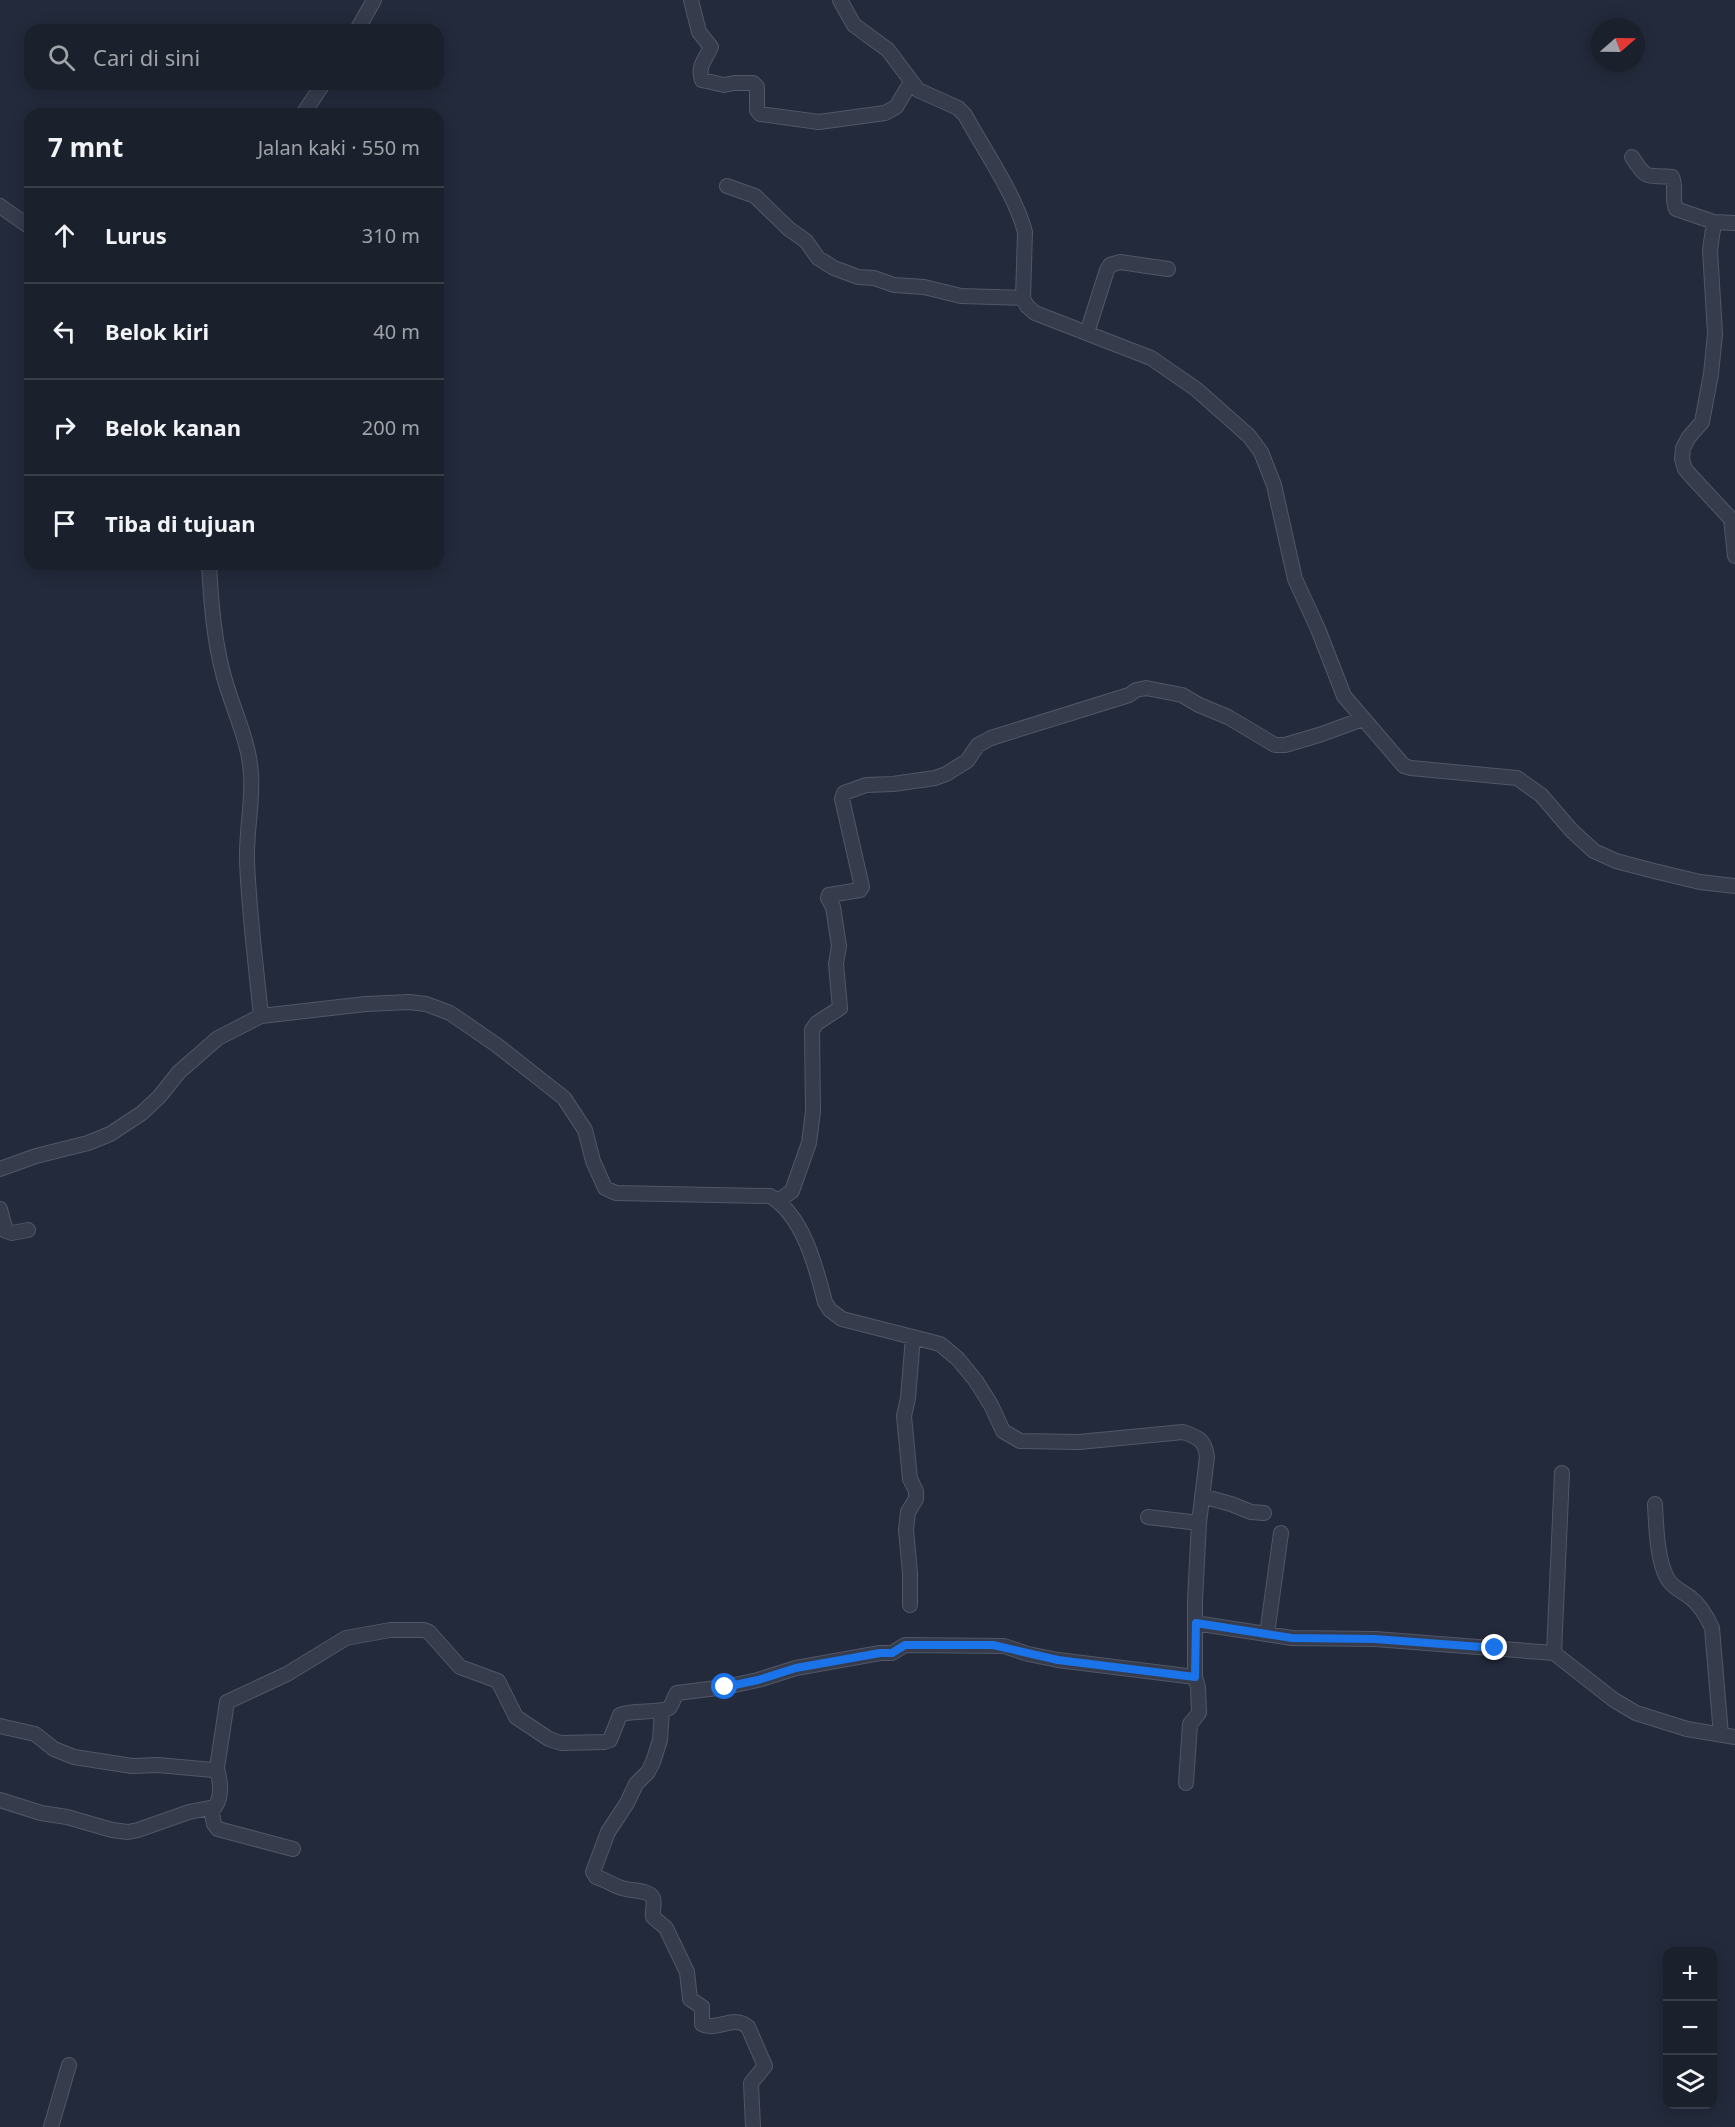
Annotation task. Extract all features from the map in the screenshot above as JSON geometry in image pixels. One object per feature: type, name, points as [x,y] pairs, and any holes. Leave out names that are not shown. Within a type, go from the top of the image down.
[{"type":"street","points":[[360,24],[374,0]]},
{"type":"street","points":[[691,0],[701,37],[711,47],[701,66],[702,80],[724,85],[753,83],[757,87],[757,110],[760,114],[819,122],[885,113],[896,107],[911,82]]},
{"type":"street","points":[[840,0],[854,24],[888,50],[918,90],[962,111],[1000,177],[1022,222],[1025,232],[1023,298],[1027,306],[1035,313],[1151,358],[1196,389],[1249,436],[1261,452],[1274,485],[1295,579],[1318,629],[1344,696],[1404,766],[1517,778],[1541,795],[1572,831],[1594,851],[1608,858],[1700,882],[1735,886]]},
{"type":"street","points":[[307,108],[319,90]]},
{"type":"street","points":[[1632,157],[1641,171],[1648,176],[1672,177],[1676,209],[1714,222],[1735,223]]},
{"type":"street","points":[[727,186],[755,196],[789,229],[806,241],[818,258],[834,268],[858,277],[874,278],[894,285],[924,287],[962,296],[1023,298]]},
{"type":"street","points":[[0,206],[24,223]]},
{"type":"street","points":[[1714,222],[1710,250],[1715,334],[1711,374],[1702,422],[1683,448],[1682,459],[1685,469],[1731,519],[1735,555]]},
{"type":"street","points":[[1087,333],[1110,265],[1120,262],[1168,269]]},
{"type":"street","points":[[210,570],[218,652],[231,702],[238,717],[251,772],[247,860],[261,1016]]},
{"type":"street","points":[[778,1201],[792,1191],[809,1143],[813,1111],[812,1030],[817,1023],[840,1008],[836,964],[837,930],[833,907],[828,898],[829,895],[856,891],[862,887],[842,799],[844,793],[866,785],[935,778],[967,761],[978,745],[991,738],[1146,688],[1182,695],[1228,717],[1275,745],[1285,745],[1319,735],[1363,719]]},
{"type":"street","points":[[0,1169],[36,1156],[88,1143],[110,1134],[142,1113],[159,1097],[179,1072],[218,1038],[261,1016],[366,1004],[426,1004],[450,1012],[564,1098],[585,1130],[605,1188],[616,1193],[770,1196],[785,1207],[808,1245],[825,1302],[830,1310],[842,1319],[940,1344],[958,1359],[985,1393],[1003,1431],[1020,1441],[1079,1442],[1183,1432],[1197,1436],[1206,1447],[1207,1457],[1199,1522],[1195,1677],[1198,1687],[1199,1713],[1190,1724],[1186,1783]]},
{"type":"street","points":[[0,1209],[6,1231],[12,1233],[28,1230]]},
{"type":"street","points":[[910,1605],[906,1530],[908,1512],[916,1499],[916,1491],[910,1479],[904,1416],[908,1398],[913,1337]]},
{"type":"street","points":[[1554,1653],[1562,1473]]},
{"type":"street","points":[[1202,1496],[1251,1512],[1264,1513]]},
{"type":"street","points":[[1196,1623],[1292,1638],[1375,1639],[1554,1653],[1614,1700],[1636,1713],[1661,1722],[1728,1736],[1712,1628],[1698,1605],[1676,1589],[1666,1577],[1660,1555],[1654,1504]]},
{"type":"street","points":[[1148,1517],[1199,1522]]},
{"type":"street","points":[[1268,1634],[1281,1533]]},
{"type":"street","points":[[0,1800],[41,1813],[67,1816],[112,1830],[128,1832],[189,1812],[211,1808],[217,1805],[219,1797],[220,1780],[217,1768],[227,1702],[278,1678],[346,1638],[390,1630],[429,1632],[460,1667],[498,1681],[516,1717],[557,1742],[610,1740],[622,1713],[662,1710],[670,1707],[677,1693],[758,1680],[796,1668],[880,1653],[892,1653],[901,1646],[920,1644],[1004,1646],[1058,1660],[1195,1677]]},
{"type":"street","points":[[662,1710],[660,1740],[653,1762],[648,1772],[636,1784],[608,1832],[593,1872],[596,1877],[608,1880],[615,1886],[642,1892],[652,1897],[654,1900],[653,1917],[666,1928],[687,1972],[690,2000],[702,2007],[702,2024],[709,2026],[735,2022],[744,2023],[748,2027],[765,2066],[751,2083],[753,2127]]},
{"type":"street","points":[[0,1726],[35,1734],[54,1749],[74,1756],[132,1766],[158,1765],[208,1771],[217,1768]]},
{"type":"street","points":[[211,1808],[214,1824],[218,1829],[293,1849]]},
{"type":"street","points":[[51,2127],[69,2065]]},
{"type":"route","points":[[725,1687],[796,1668],[880,1653],[889,1654],[901,1646],[920,1644],[1004,1646],[1058,1660],[1190,1678],[1195,1677],[1196,1623],[1292,1638],[1375,1639],[1495,1648]]}]
